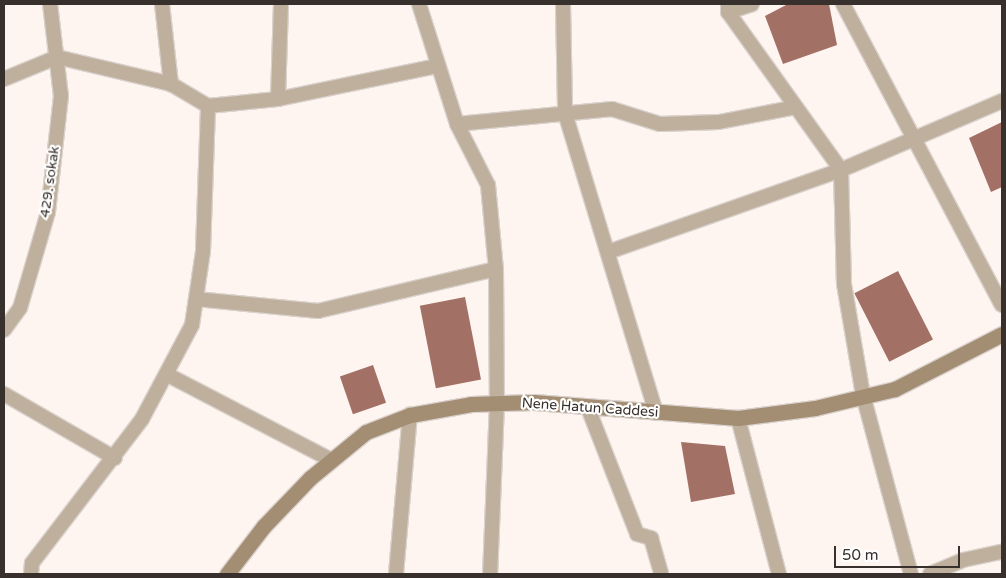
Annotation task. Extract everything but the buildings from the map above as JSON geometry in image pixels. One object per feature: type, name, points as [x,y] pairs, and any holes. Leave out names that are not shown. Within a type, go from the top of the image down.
[{"type":"street","name":"429. sokak","points":[[4,330],[20,308],[48,212],[61,96],[50,4]]},
{"type":"street","points":[[162,4],[171,84]]},
{"type":"street","points":[[278,99],[281,4]]},
{"type":"street","points":[[419,4],[457,124],[488,185],[496,269],[497,403],[490,574]]},
{"type":"street","points":[[562,4],[565,113],[656,412]]},
{"type":"street","points":[[752,4],[728,8],[842,170],[844,284],[863,395],[911,574]]},
{"type":"street","points":[[843,4],[913,141],[1002,305]]},
{"type":"street","points":[[4,79],[57,57],[171,84],[208,106],[278,99],[438,66]]},
{"type":"street","points":[[608,252],[842,170],[1002,101]]},
{"type":"street","points":[[31,574],[32,563],[114,458],[168,375],[192,325],[203,251],[208,106]]},
{"type":"street","points":[[457,124],[612,109],[660,124],[720,122],[796,107]]},
{"type":"street","points":[[196,298],[318,311],[496,269]]},
{"type":"street","name":"Nene Hatun Caddesi","points":[[227,574],[264,526],[331,460],[366,432],[410,415],[497,403],[738,418],[815,408],[863,395],[895,390],[1002,334]]},
{"type":"street","points":[[168,375],[331,460]]},
{"type":"street","points":[[4,394],[114,458]]},
{"type":"street","points":[[588,408],[637,534],[650,538],[661,574]]},
{"type":"street","points":[[396,574],[410,415]]},
{"type":"street","points":[[738,418],[779,574]]},
{"type":"street","points":[[930,574],[962,560],[1002,552]]}]
